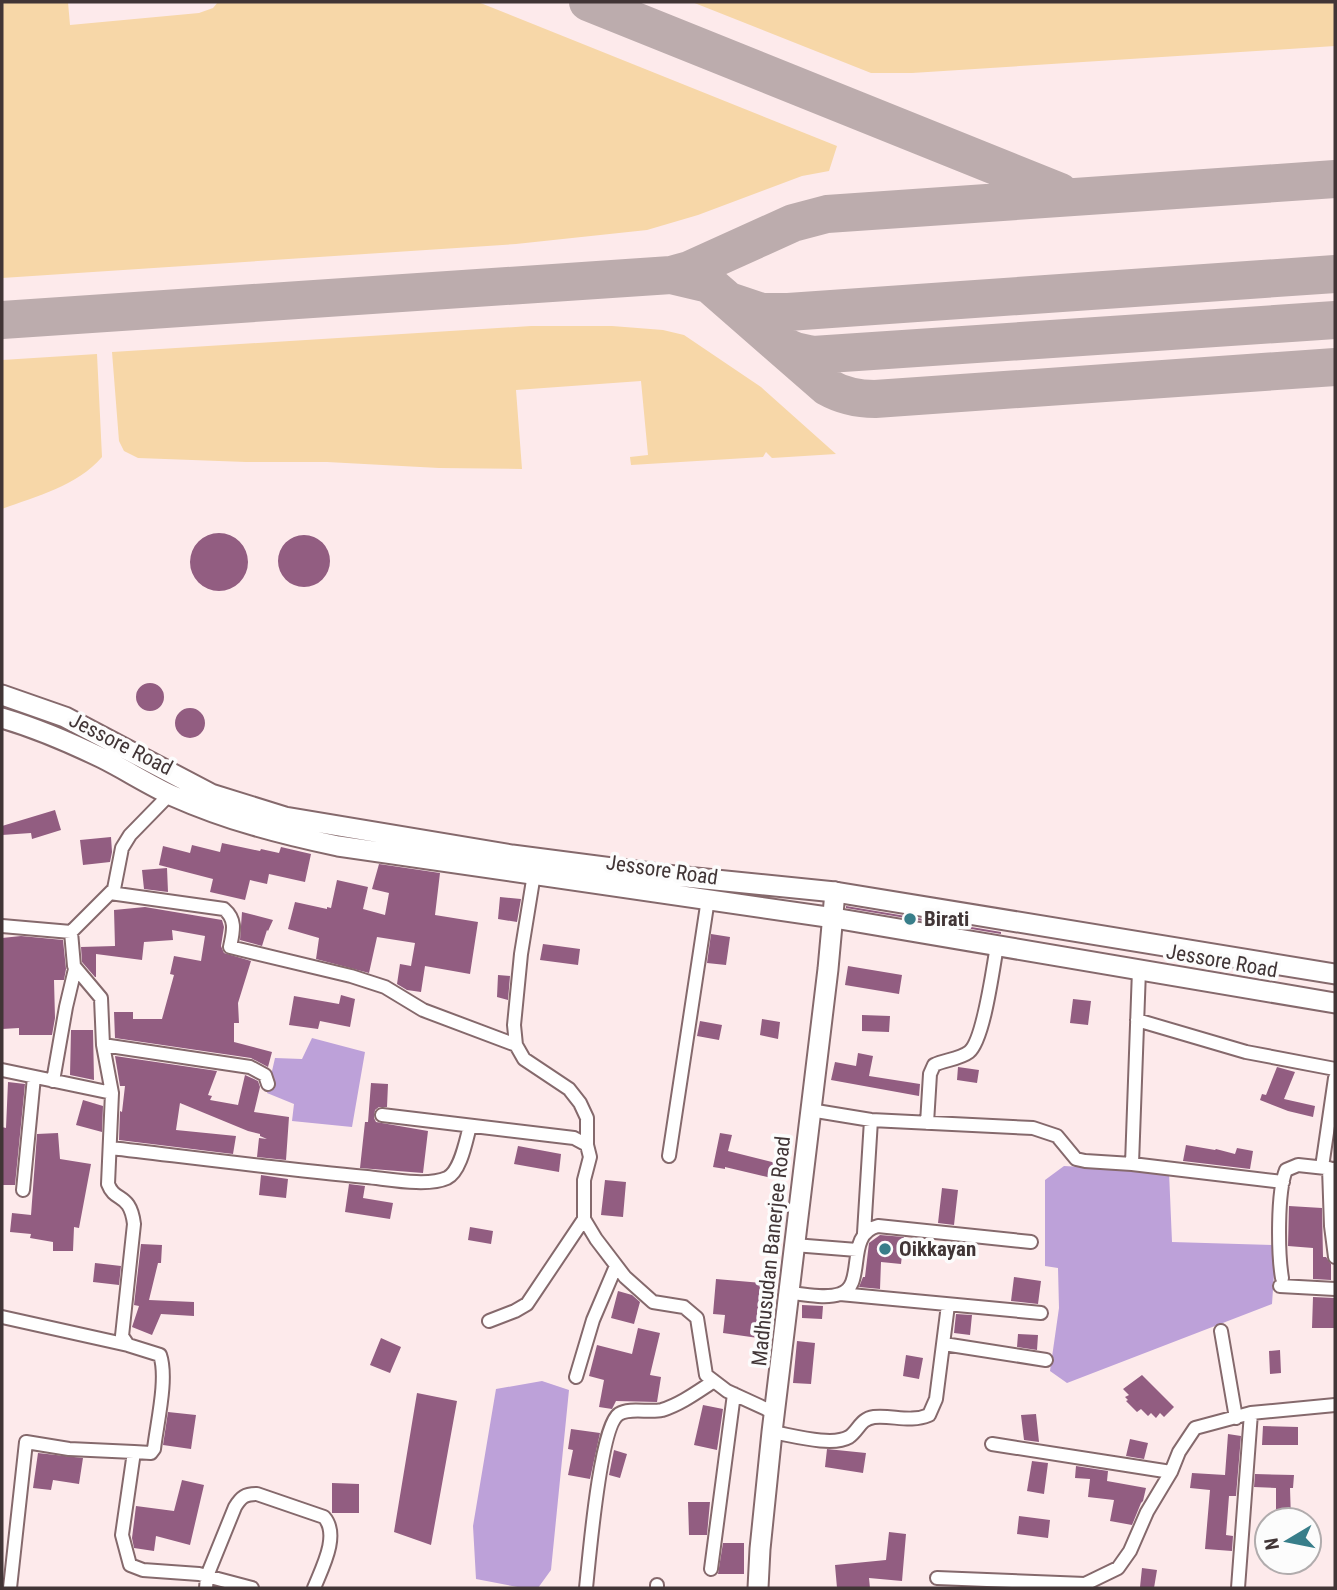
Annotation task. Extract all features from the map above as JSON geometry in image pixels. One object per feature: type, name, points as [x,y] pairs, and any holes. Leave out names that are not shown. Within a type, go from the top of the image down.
[{"type":"main road","points":[[2,695],[65,717],[211,793],[285,817],[512,855],[666,875],[835,892],[1335,974]]},
{"type":"main road","name":"Jessore Road","points":[[2,718],[64,740],[170,794],[242,823],[286,835],[338,846],[834,918],[1335,1003]]},
{"type":"main road","name":"Madhusudan Banerjee Road","points":[[758,1588],[760,1549],[835,892]]},
{"type":"street","points":[[2,926],[71,932],[114,889],[122,848],[130,835],[170,794]]},
{"type":"street","points":[[489,1321],[527,1304],[584,1219],[584,1180],[590,1157],[587,1118],[569,1089],[524,1059],[516,1045],[514,1025],[521,954],[534,874]]},
{"type":"street","points":[[110,893],[224,909],[232,915],[234,926],[230,947],[351,976],[385,987],[423,1010],[516,1045]]},
{"type":"street","points":[[669,1156],[708,899]]},
{"type":"street","points":[[53,1081],[75,969],[71,932]]},
{"type":"street","points":[[927,1123],[930,1074],[934,1065],[969,1052],[976,1044],[998,946]]},
{"type":"street","points":[[75,969],[102,998],[103,1045],[112,1093],[108,1177],[110,1189],[128,1202],[133,1211],[134,1224],[122,1328],[124,1341],[128,1345]]},
{"type":"street","points":[[1132,1164],[1139,970]]},
{"type":"street","points":[[1137,1020],[1246,1052],[1335,1069]]},
{"type":"street","points":[[103,1045],[250,1067],[265,1075],[268,1084]]},
{"type":"street","points":[[2,1070],[112,1093]]},
{"type":"street","points":[[23,1190],[34,1077]]},
{"type":"street","points":[[1335,1078],[1329,1168],[1335,1257]]},
{"type":"street","points":[[810,1110],[871,1121],[1033,1128],[1057,1136],[1076,1159],[1283,1182]]},
{"type":"street","points":[[382,1115],[575,1138],[587,1145]]},
{"type":"street","points":[[840,1294],[851,1286],[857,1251],[864,1233],[871,1121]]},
{"type":"street","points":[[111,1148],[342,1175],[417,1182],[437,1181],[449,1178],[457,1168],[470,1126]]},
{"type":"street","points":[[1329,1168],[1292,1166],[1286,1170],[1278,1253],[1281,1282],[1335,1289]]},
{"type":"street","points":[[584,1219],[625,1277],[653,1302],[684,1307],[696,1318],[706,1375],[774,1423],[822,1441],[847,1438],[865,1419],[919,1419],[929,1415],[936,1399],[948,1305]]},
{"type":"street","points":[[864,1233],[870,1228],[885,1226],[1031,1242]]},
{"type":"street","points":[[794,1245],[857,1251]]},
{"type":"street","points":[[576,1377],[593,1320],[616,1266]]},
{"type":"street","points":[[790,1293],[830,1296],[840,1294],[1041,1313]]},
{"type":"street","points":[[2,1317],[154,1351],[160,1354],[162,1359],[162,1381],[154,1449],[151,1453],[69,1449],[26,1442],[6,1570],[10,1588]]},
{"type":"street","points":[[1221,1331],[1236,1418]]},
{"type":"street","points":[[944,1344],[1046,1360]]},
{"type":"street","points":[[586,1588],[602,1459],[613,1421],[624,1412],[665,1409],[714,1381]]},
{"type":"street","points":[[711,1569],[734,1394]]},
{"type":"street","points":[[937,1578],[1084,1586],[1118,1568],[1130,1551],[1147,1512],[1195,1428],[1251,1413],[1335,1405]]},
{"type":"street","points":[[1238,1588],[1251,1413]]},
{"type":"street","points":[[992,1444],[1171,1472]]},
{"type":"street","points":[[134,1452],[122,1535],[130,1565],[207,1582],[241,1583],[252,1588]]},
{"type":"street","points":[[207,1582],[235,1507],[245,1495],[257,1494],[324,1517],[329,1523],[329,1543],[314,1588]]},
{"type":"shaded area","points":[[2,2],[68,2],[70,25],[199,13],[213,8],[218,2],[478,2],[837,146],[829,171],[802,176],[698,215],[647,230],[516,244],[2,278]]},
{"type":"shaded area","points":[[692,2],[1334,2],[1335,46],[912,73],[871,73]]},
{"type":"shaded area","points":[[531,326],[612,326],[663,330],[684,335],[761,387],[836,454],[772,458],[766,452],[763,457],[631,465],[630,457],[648,455],[641,381],[516,390],[522,469],[138,458],[124,451],[119,441],[112,352]]},
{"type":"shaded area","points":[[97,354],[102,457],[69,483],[2,509],[2,360]]},
{"type":"shaded area","points":[[312,1038],[365,1052],[352,1127],[292,1121],[294,1104],[267,1093],[275,1058],[302,1059]]},
{"type":"shaded area","points":[[1064,1166],[1169,1172],[1172,1242],[1276,1245],[1272,1304],[1067,1383],[1050,1371],[1059,1308],[1058,1268],[1045,1266],[1045,1180]]},
{"type":"shaded area","points":[[542,1381],[569,1390],[551,1570],[538,1588],[523,1588],[476,1579],[473,1526],[496,1389]]},
{"type":"building","points":[[219,533],[235,538],[243,546],[248,562],[243,578],[235,586],[219,591],[203,586],[195,578],[190,562],[195,546],[203,538]]},
{"type":"building","points":[[304,535],[314,537],[322,543],[328,551],[328,571],[322,579],[314,585],[304,587],[294,585],[286,579],[280,571],[278,561],[280,551],[286,543],[294,537]]},
{"type":"building","points":[[150,683],[160,687],[164,697],[160,707],[150,711],[140,707],[136,697],[140,687]]},
{"type":"building","points":[[190,708],[196,709],[204,717],[204,729],[196,737],[190,738],[184,737],[176,729],[175,723],[176,717],[184,709]]},
{"type":"building","points":[[55,810],[61,830],[32,839],[31,833],[2,835],[2,826]]},
{"type":"building","points":[[111,837],[110,862],[83,865],[80,840]]},
{"type":"building","points":[[222,843],[260,851],[279,853],[281,847],[311,854],[305,882],[269,874],[267,884],[250,880],[245,900],[210,892],[213,879],[159,865],[163,846],[190,853],[192,845],[220,852]]},
{"type":"building","points":[[379,864],[440,873],[435,915],[478,922],[470,974],[425,966],[421,992],[407,990],[397,984],[400,964],[411,966],[415,943],[377,937],[369,973],[316,959],[319,938],[288,929],[295,902],[331,908],[337,880],[368,887],[363,909],[385,915],[389,893],[372,889]]},
{"type":"building","points":[[167,868],[168,892],[144,889],[142,870]]},
{"type":"building","points":[[500,897],[521,899],[517,922],[498,919]]},
{"type":"building","points":[[145,907],[222,920],[224,927],[221,946],[224,953],[251,961],[238,1003],[239,1023],[234,1023],[234,1042],[272,1052],[268,1067],[251,1058],[115,1038],[114,1012],[133,1012],[133,1019],[162,1019],[174,975],[170,974],[174,956],[201,961],[205,936],[172,930],[173,940],[144,942],[142,960],[96,954],[95,977],[82,962],[81,947],[115,946],[114,910]]},
{"type":"building","points":[[846,908],[1001,932],[1001,934]]},
{"type":"building","points":[[242,912],[273,920],[262,946],[240,940]]},
{"type":"building","points":[[711,934],[730,937],[726,965],[707,963]]},
{"type":"building","points":[[21,936],[63,940],[66,969],[64,980],[54,980],[55,1018],[52,1035],[19,1035],[19,1028],[2,1029],[2,938]]},
{"type":"building","points":[[543,944],[580,949],[578,965],[540,960]]},
{"type":"building","points":[[848,966],[902,975],[899,994],[845,985]]},
{"type":"building","points":[[498,975],[510,976],[508,1000],[497,997]]},
{"type":"building","points":[[341,995],[355,999],[350,1027],[320,1021],[318,1029],[289,1025],[294,996],[339,1004]]},
{"type":"building","points":[[1073,999],[1091,1001],[1088,1025],[1070,1023]]},
{"type":"building","points":[[862,1015],[890,1016],[889,1032],[862,1031]]},
{"type":"building","points":[[762,1019],[780,1022],[778,1039],[760,1035]]},
{"type":"building","points":[[700,1021],[722,1025],[719,1040],[697,1036]]},
{"type":"building","points":[[71,1030],[93,1030],[94,1080],[70,1075]]},
{"type":"building","points":[[858,1053],[873,1056],[869,1076],[920,1084],[919,1096],[831,1080],[835,1062],[856,1066]]},
{"type":"building","points":[[115,1056],[217,1071],[208,1095],[212,1096],[210,1100],[238,1105],[245,1075],[258,1081],[260,1087],[254,1112],[289,1117],[286,1160],[257,1157],[259,1138],[267,1139],[260,1134],[180,1103],[176,1130],[236,1136],[233,1154],[119,1140],[120,1111],[122,1112],[125,1086],[120,1086]]},
{"type":"building","points":[[958,1067],[979,1070],[977,1083],[957,1080]]},
{"type":"building","points":[[1277,1067],[1295,1072],[1284,1099],[1315,1106],[1313,1117],[1260,1100],[1262,1094],[1266,1095]]},
{"type":"building","points":[[8,1082],[25,1084],[15,1185],[2,1185],[2,1127],[6,1128]]},
{"type":"building","points":[[371,1083],[388,1084],[387,1107],[375,1110],[376,1122],[428,1131],[423,1173],[360,1168]]},
{"type":"building","points":[[83,1100],[103,1106],[102,1132],[76,1125]]},
{"type":"building","points":[[58,1133],[60,1159],[91,1164],[79,1228],[74,1227],[73,1251],[53,1251],[53,1242],[30,1238],[31,1234],[10,1232],[12,1213],[31,1215],[37,1134]]},
{"type":"building","points":[[720,1133],[732,1135],[728,1151],[780,1164],[776,1179],[725,1167],[713,1167]]},
{"type":"building","points":[[1186,1145],[1235,1154],[1237,1148],[1253,1151],[1250,1169],[1183,1161]]},
{"type":"building","points":[[518,1146],[561,1154],[559,1172],[514,1164]]},
{"type":"building","points":[[261,1175],[288,1179],[286,1198],[259,1195]]},
{"type":"building","points":[[605,1180],[626,1182],[623,1217],[601,1215]]},
{"type":"building","points":[[349,1184],[365,1186],[363,1198],[393,1203],[390,1219],[345,1212]]},
{"type":"building","points":[[942,1188],[958,1190],[954,1225],[938,1223]]},
{"type":"building","points":[[1289,1206],[1322,1208],[1323,1257],[1331,1264],[1331,1280],[1313,1279],[1313,1248],[1288,1246]]},
{"type":"building","points":[[470,1227],[493,1231],[491,1244],[468,1240]]},
{"type":"building","name":"Oikkayan","points":[[880,1235],[904,1237],[901,1264],[881,1262],[880,1289],[859,1287],[865,1277],[869,1243]]},
{"type":"building","points":[[141,1244],[162,1245],[161,1263],[158,1263],[149,1300],[194,1302],[194,1316],[161,1314],[152,1335],[132,1327],[139,1306],[134,1305]]},
{"type":"building","points":[[95,1263],[121,1266],[119,1285],[93,1282]]},
{"type":"building","points":[[1014,1277],[1041,1281],[1038,1304],[1011,1301]]},
{"type":"building","points":[[716,1279],[762,1283],[758,1338],[723,1333],[725,1315],[713,1314]]},
{"type":"building","points":[[618,1291],[632,1295],[640,1302],[634,1324],[611,1318]]},
{"type":"building","points":[[1313,1297],[1335,1298],[1335,1328],[1312,1328]]},
{"type":"building","points":[[802,1305],[823,1306],[822,1319],[802,1318]]},
{"type":"building","points":[[956,1314],[972,1315],[970,1335],[954,1333]]},
{"type":"building","points":[[638,1328],[660,1333],[650,1375],[661,1377],[657,1402],[616,1401],[612,1409],[599,1407],[604,1380],[589,1376],[597,1345],[632,1354]]},
{"type":"building","points":[[1018,1334],[1038,1335],[1037,1350],[1017,1347]]},
{"type":"building","points":[[381,1338],[401,1347],[390,1373],[370,1365]]},
{"type":"building","points":[[797,1341],[815,1343],[811,1384],[793,1383]]},
{"type":"building","points":[[1280,1350],[1281,1373],[1270,1374],[1269,1351]]},
{"type":"building","points":[[906,1355],[923,1358],[919,1379],[903,1376]]},
{"type":"building","points":[[1142,1375],[1174,1407],[1164,1417],[1160,1413],[1156,1418],[1151,1413],[1148,1416],[1141,1409],[1137,1412],[1126,1401],[1128,1400],[1125,1397],[1129,1395],[1123,1389]]},
{"type":"building","points":[[417,1393],[457,1401],[431,1545],[394,1532]]},
{"type":"building","points":[[703,1405],[723,1409],[717,1450],[694,1445]]},
{"type":"building","points":[[168,1412],[196,1415],[191,1449],[163,1445]]},
{"type":"building","points":[[1036,1414],[1039,1442],[1024,1440],[1021,1415]]},
{"type":"building","points":[[1263,1426],[1298,1427],[1298,1445],[1262,1445]]},
{"type":"building","points":[[571,1429],[600,1433],[590,1479],[568,1475],[573,1450],[568,1449]]},
{"type":"building","points":[[1228,1434],[1241,1436],[1236,1496],[1229,1496],[1226,1535],[1233,1536],[1232,1551],[1205,1549],[1210,1490],[1190,1488],[1192,1473],[1225,1475]]},
{"type":"building","points":[[1130,1439],[1148,1443],[1144,1459],[1126,1456]]},
{"type":"building","points":[[827,1449],[866,1453],[863,1473],[825,1467]]},
{"type":"building","points":[[614,1450],[627,1454],[620,1478],[609,1475]]},
{"type":"building","points":[[38,1453],[83,1458],[79,1484],[53,1480],[51,1490],[33,1488]]},
{"type":"building","points":[[1032,1461],[1048,1463],[1044,1494],[1027,1491]]},
{"type":"building","points":[[1076,1466],[1108,1471],[1107,1481],[1146,1488],[1132,1525],[1110,1521],[1114,1500],[1088,1497],[1090,1479],[1075,1478]]},
{"type":"building","points":[[1255,1474],[1294,1475],[1293,1488],[1290,1488],[1291,1506],[1276,1506],[1276,1488],[1254,1487]]},
{"type":"building","points":[[182,1480],[204,1485],[190,1545],[156,1536],[154,1551],[134,1548],[132,1538],[136,1506],[174,1511]]},
{"type":"building","points":[[332,1483],[359,1484],[359,1513],[332,1513]]},
{"type":"building","points":[[688,1502],[710,1502],[707,1535],[689,1535]]},
{"type":"building","points":[[1019,1516],[1050,1520],[1048,1538],[1017,1534]]},
{"type":"building","points":[[889,1532],[906,1534],[902,1581],[869,1578],[870,1588],[837,1588],[835,1565],[886,1560]]},
{"type":"building","points":[[723,1543],[744,1543],[744,1574],[718,1574]]},
{"type":"building","points":[[1142,1568],[1157,1570],[1154,1588],[1140,1587]]},
{"type":"taxiway","points":[[588,2],[1060,192]]},
{"type":"taxiway","points":[[2,320],[671,275],[689,270],[793,223],[827,214],[1335,179]]},
{"type":"taxiway","points":[[732,302],[762,312],[788,312],[1335,274]]},
{"type":"taxiway","points":[[671,275],[709,284],[827,387],[856,398],[875,399],[1335,367]]},
{"type":"taxiway","points":[[781,345],[813,355],[1335,320]]},
{"type":"place","name":"Birati","points":[[910,919]]},
{"type":"place","name":"Oikkayan","points":[[885,1249]]}]
